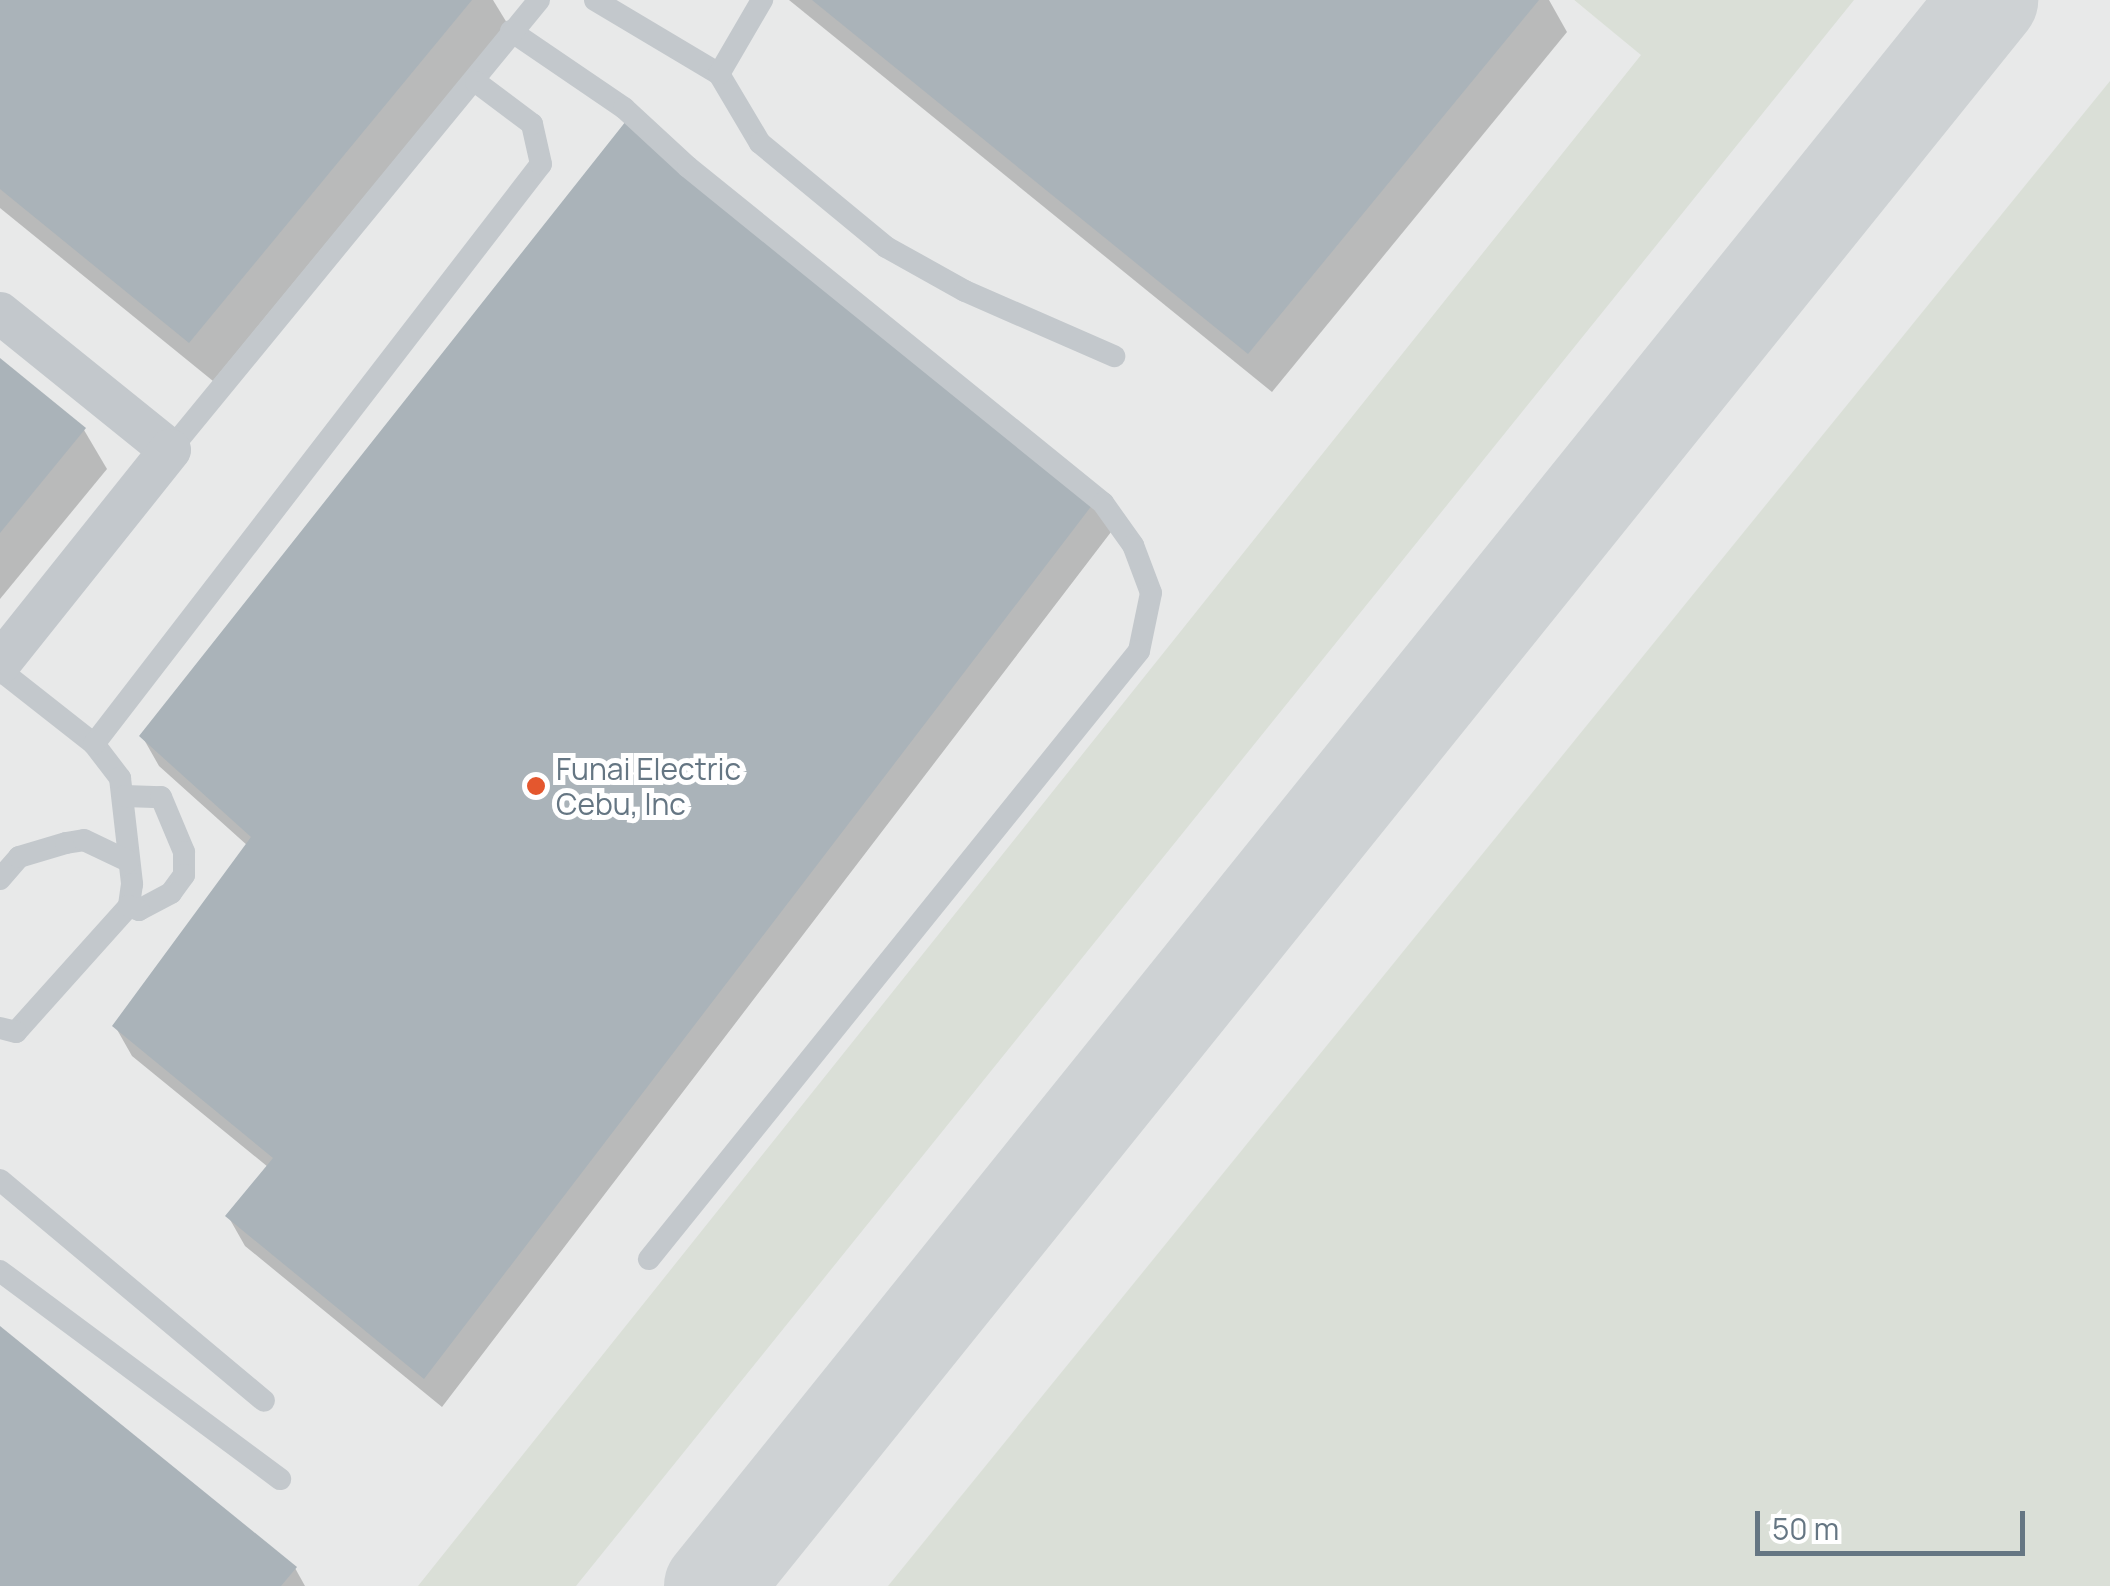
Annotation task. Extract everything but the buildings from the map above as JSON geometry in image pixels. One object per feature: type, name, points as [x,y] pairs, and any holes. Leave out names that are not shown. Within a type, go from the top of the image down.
[{"type":"street","points":[[0,313],[170,450],[0,666]]},
{"type":"lane","points":[[170,450],[476,82],[539,0]]},
{"type":"lane","points":[[595,0],[719,74],[760,143],[886,246],[965,291],[1114,356]]},
{"type":"lane","points":[[719,74],[762,0]]},
{"type":"lane","points":[[511,32],[624,108],[688,167],[1103,503],[1133,545],[1151,593],[1139,652],[649,1259]]},
{"type":"lane","points":[[94,744],[542,164],[532,124],[476,82]]},
{"type":"lane","points":[[0,666],[94,744],[126,796],[129,906],[16,1032],[0,1028]]},
{"type":"lane","points":[[126,796],[160,798],[184,852],[184,875],[171,894],[138,910],[129,906]]},
{"type":"lane","points":[[0,879],[18,857],[84,840],[128,861]]},
{"type":"lane","points":[[0,1180],[264,1400]]},
{"type":"lane","points":[[0,1271],[280,1479]]},
{"type":"shaded area","points":[[0,0],[1574,0],[1641,54],[1685,0],[2110,0],[2110,1586],[0,1586]]},
{"type":"shaded area","points":[[1574,0],[1854,0],[576,1586],[418,1586],[1641,55]]},
{"type":"shaded area","points":[[2110,81],[2110,1586],[888,1586]]},
{"type":"taxiway","points":[[713,1586],[1989,0]]},
{"type":"place","name":"Funai Electric Cebu, Inc","points":[[536,786]]}]
